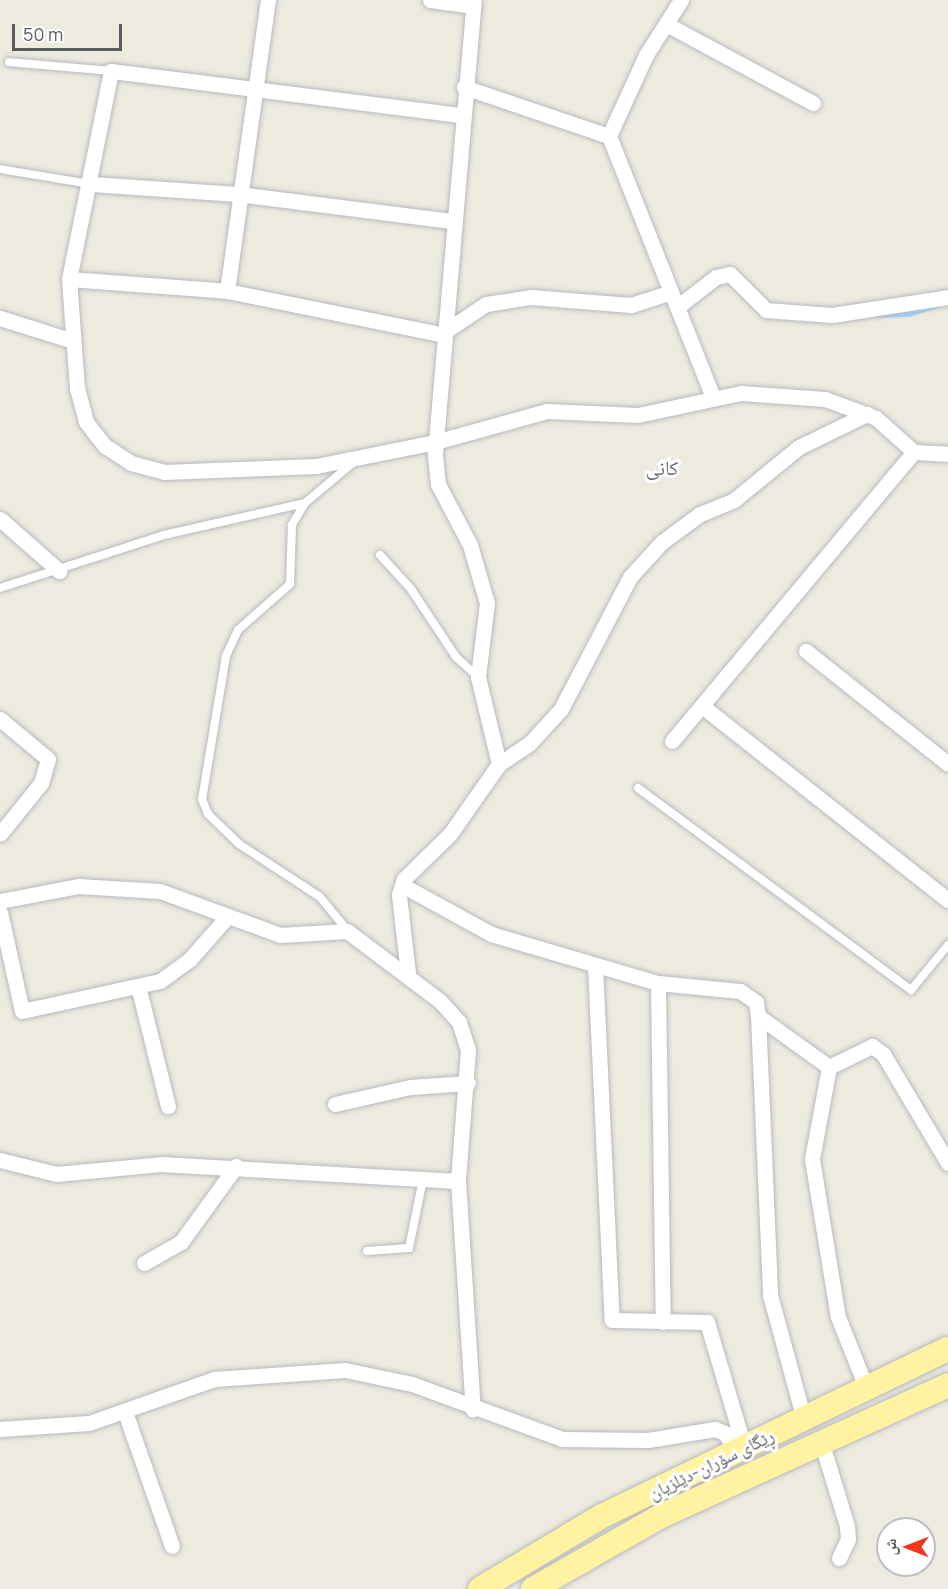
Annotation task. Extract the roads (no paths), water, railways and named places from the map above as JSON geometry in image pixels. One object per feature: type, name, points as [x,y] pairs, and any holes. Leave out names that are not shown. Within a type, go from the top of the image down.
[{"type":"main road","name":"ڕێگای سۆران-دێلزیان","points":[[480,1589],[618,1508],[948,1349]]},
{"type":"main road","name":"ڕێگای سۆران-دێلزیان","points":[[533,1589],[627,1533],[661,1516],[948,1385]]},
{"type":"main road","points":[[651,1492],[652,1506],[661,1516]]},
{"type":"main road","points":[[618,1508],[627,1533]]},
{"type":"street","points":[[228,291],[238,194],[257,89],[268,0]]},
{"type":"street","points":[[430,0],[473,3],[460,115],[441,334],[435,442],[438,484],[470,545],[488,603],[478,677],[499,764]]},
{"type":"street","points":[[662,0],[679,3],[609,136],[713,398]]},
{"type":"street","points":[[666,24],[813,103]]},
{"type":"street","points":[[460,115],[111,70],[91,184],[69,279],[73,341],[87,422],[105,446],[132,463],[211,474],[357,459],[435,442],[547,411],[638,415],[713,398],[779,393],[825,399],[867,414],[914,452],[948,454]]},
{"type":"street","points":[[464,87],[609,136]]},
{"type":"street","points":[[91,184],[238,194],[451,220]]},
{"type":"street","points":[[677,307],[716,277],[730,274],[766,310],[832,315],[948,297]]},
{"type":"street","points":[[69,279],[228,291],[441,334],[486,304],[531,297],[631,305],[671,292]]},
{"type":"street","points":[[0,318],[73,341]]},
{"type":"street","points":[[408,973],[402,885],[458,825],[499,764],[531,743],[561,709],[630,577],[662,542],[700,514],[734,500],[799,447],[867,414]]},
{"type":"street","points":[[672,741],[914,452]]},
{"type":"street","points":[[0,519],[59,571]]},
{"type":"street","points":[[806,651],[948,764]]},
{"type":"street","points":[[702,706],[948,900]]},
{"type":"street","points":[[0,719],[48,759],[48,771],[0,834]]},
{"type":"street","points":[[402,885],[491,934],[658,983],[740,991],[756,1002],[770,1295],[804,1419]]},
{"type":"street","points":[[0,901],[78,886],[160,891],[226,918],[280,935],[347,931],[408,973],[459,1022],[468,1050],[468,1083],[458,1181],[473,1410]]},
{"type":"street","points":[[0,912],[22,1011],[138,986],[174,972],[226,918]]},
{"type":"street","points":[[595,966],[607,1301],[612,1320],[707,1322],[740,1449]]},
{"type":"street","points":[[658,983],[663,1322]]},
{"type":"street","points":[[138,986],[168,1106]]},
{"type":"street","points":[[758,1016],[829,1067]]},
{"type":"street","points":[[829,1067],[872,1046],[883,1054],[948,1163]]},
{"type":"street","points":[[829,1067],[812,1159],[838,1317],[866,1387]]},
{"type":"street","points":[[335,1104],[410,1087],[468,1083]]},
{"type":"street","points":[[0,1160],[56,1174],[161,1164],[236,1166],[458,1181]]},
{"type":"street","points":[[144,1263],[181,1242],[236,1166]]},
{"type":"street","points":[[0,1429],[89,1423],[214,1379],[277,1371],[345,1370],[412,1384],[473,1410],[562,1439],[608,1443],[715,1429],[725,1432],[740,1449]]},
{"type":"street","points":[[125,1412],[172,1546]]},
{"type":"street","points":[[821,1441],[847,1526],[848,1539],[838,1558]]},
{"type":"lane","points":[[9,62],[111,70]]},
{"type":"lane","points":[[0,169],[91,184]]},
{"type":"lane","points":[[347,931],[320,897],[239,844],[208,814],[202,799],[226,656],[238,630],[290,584],[292,525],[305,503],[357,459]]},
{"type":"lane","points":[[0,588],[59,571],[164,535],[305,503]]},
{"type":"lane","points":[[380,555],[411,589],[449,648],[478,677]]},
{"type":"lane","points":[[638,788],[911,990],[948,945]]},
{"type":"lane","points":[[366,1251],[409,1248],[423,1179]]},
{"type":"waterway","points":[[875,315],[909,314],[937,305]]},
{"type":"district","name":"کانی","points":[[662,467]]}]
